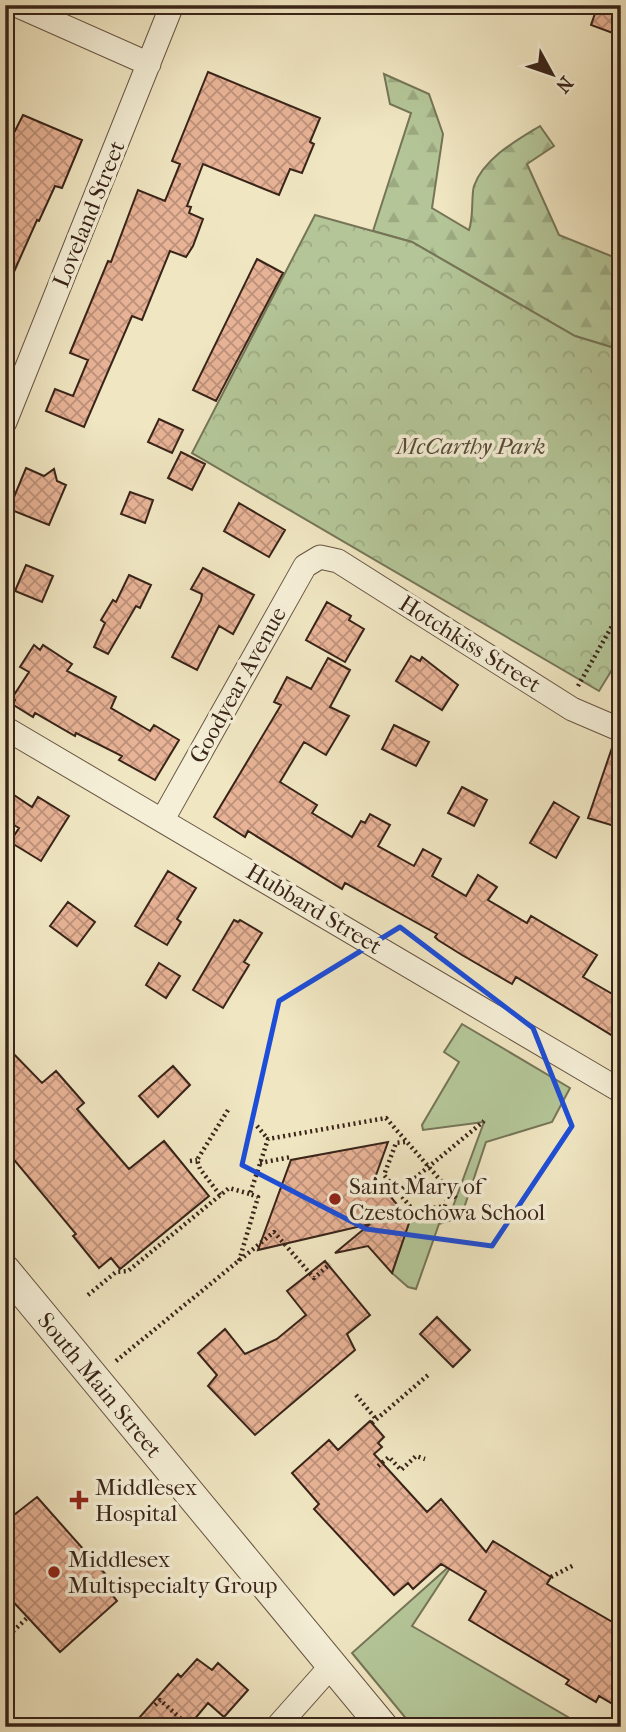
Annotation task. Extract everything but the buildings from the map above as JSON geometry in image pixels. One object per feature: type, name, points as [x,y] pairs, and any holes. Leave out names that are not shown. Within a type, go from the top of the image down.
[{"type":"street","points":[[16,5],[149,64]]},
{"type":"street","name":"Loveland Street","points":[[5,422],[172,5]]},
{"type":"street","name":"Hotchkiss Street","points":[[320,556],[338,561],[572,709],[621,730]]},
{"type":"street","name":"Goodyear Avenue","points":[[163,819],[305,566],[320,556]]},
{"type":"street","name":"Hubbard Street","points":[[5,728],[621,1091]]},
{"type":"street","name":"South Main Street","points":[[5,1270],[383,1727]]},
{"type":"street","points":[[277,1727],[332,1665]]},
{"type":"path","points":[[575,691],[621,610]]},
{"type":"path","points":[[190,1161],[197,1160],[228,1111]]},
{"type":"path","points":[[268,1139],[386,1118],[456,1198]]},
{"type":"path","points":[[398,1192],[484,1121]]},
{"type":"path","points":[[257,1126],[268,1139]]},
{"type":"path","points":[[250,1194],[268,1139]]},
{"type":"path","points":[[406,1142],[396,1143],[384,1175],[414,1211],[445,1206],[449,1191]]},
{"type":"path","points":[[260,1163],[291,1157]]},
{"type":"path","points":[[197,1160],[200,1169],[220,1195]]},
{"type":"path","points":[[88,1295],[116,1272],[128,1271],[229,1188],[258,1197],[239,1261]]},
{"type":"path","points":[[114,1362],[275,1232],[314,1278],[330,1264]]},
{"type":"path","points":[[356,1395],[374,1421],[428,1375]]},
{"type":"path","points":[[378,1466],[389,1457],[401,1470],[416,1457],[425,1459]]},
{"type":"path","points":[[551,1577],[574,1565]]},
{"type":"path","points":[[611,1604],[621,1603]]},
{"type":"path","points":[[5,1612],[14,1604]]},
{"type":"path","points":[[5,1639],[29,1616]]},
{"type":"path","points":[[155,1705],[160,1700],[190,1727]]},
{"type":"highlighted area","points":[[400,927],[533,1028],[572,1126],[492,1246],[366,1229],[242,1165],[279,1001]]},
{"type":"green space","points":[[384,74],[429,94],[443,134],[432,208],[469,230],[474,186],[485,167],[502,151],[540,126],[554,146],[527,164],[559,235],[621,260],[621,350],[575,336],[412,242],[373,231],[411,113],[390,104]]},
{"type":"green space","name":"McCarthy Park","points":[[315,215],[412,242],[575,336],[621,350],[621,655],[599,691],[192,453]]},
{"type":"green space","points":[[462,1024],[570,1088],[552,1122],[486,1142],[461,1217],[439,1224],[416,1289],[408,1287],[392,1273],[410,1220],[451,1212],[484,1122],[423,1130],[422,1125],[459,1062],[444,1052]]},
{"type":"green space","points":[[454,1562],[412,1626],[585,1727],[413,1727],[352,1653]]},
{"type":"place","name":"Saint Mary of Czestochowa School","points":[[335,1199]]},
{"type":"place","name":"Middlesex Hospital","points":[[79,1500]]},
{"type":"place","name":"Middlesex Multispecialty Group","points":[[54,1572]]}]
